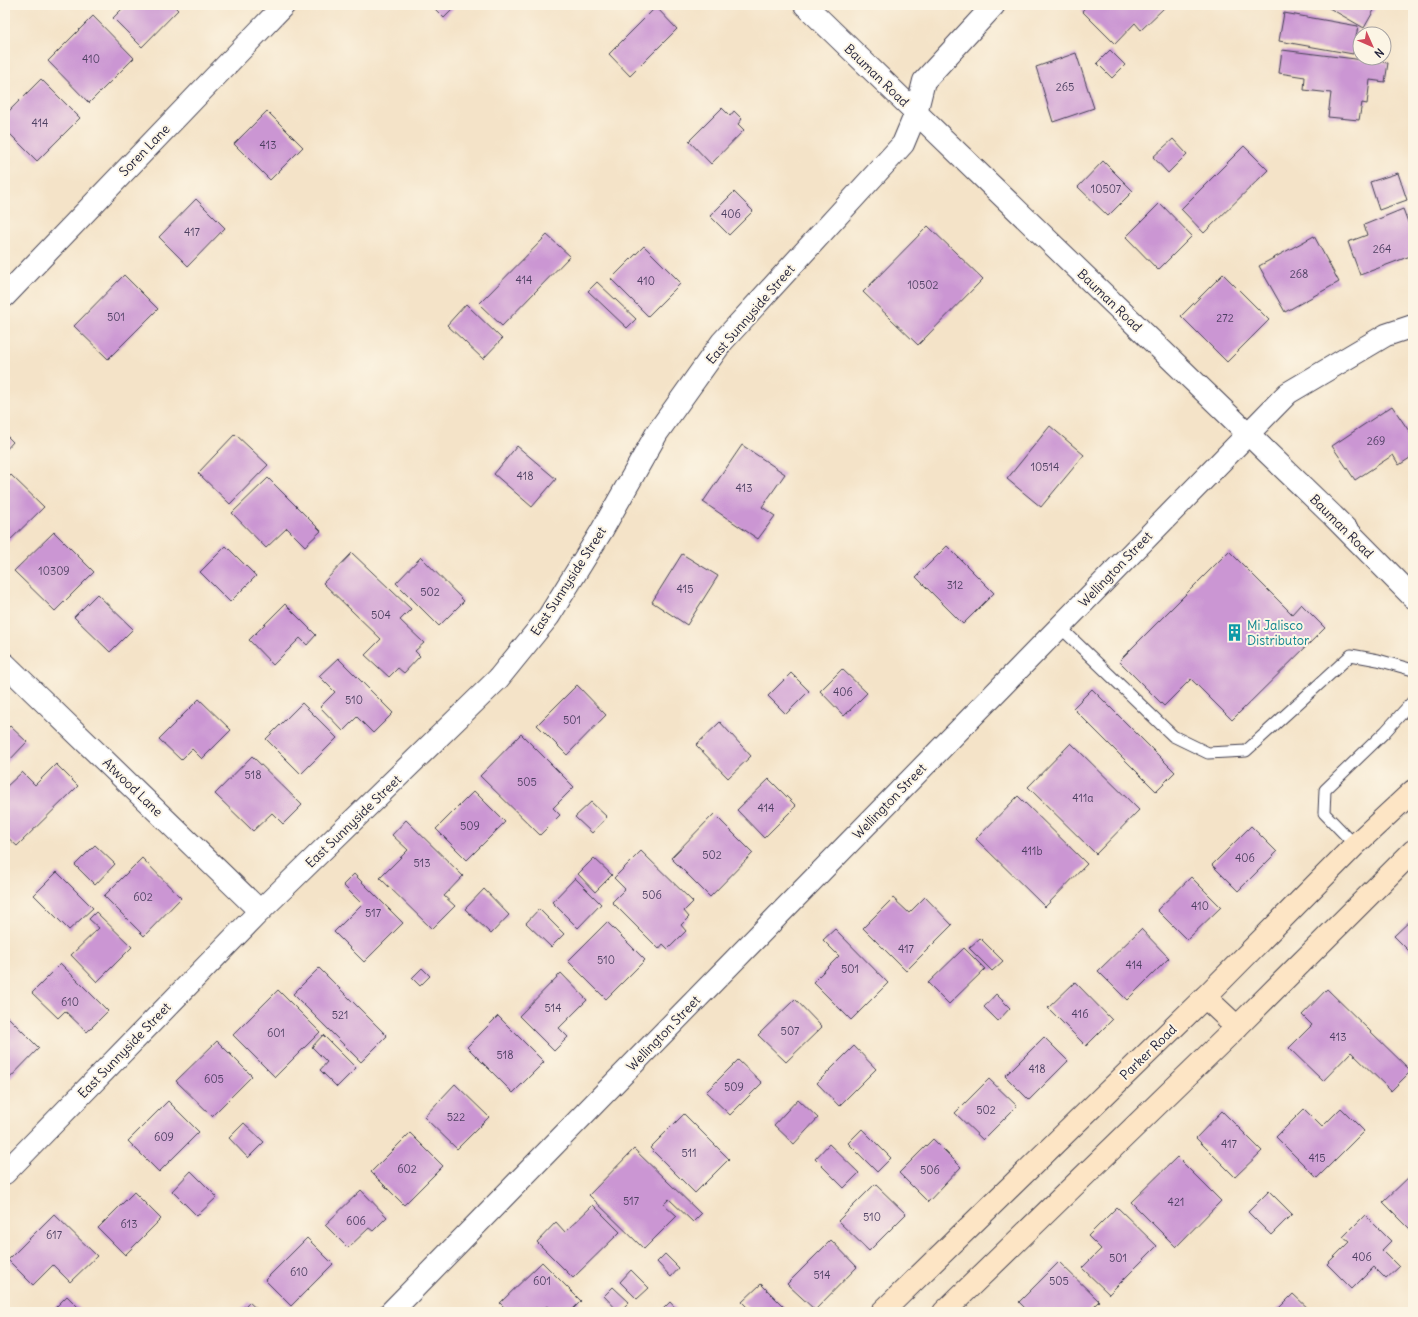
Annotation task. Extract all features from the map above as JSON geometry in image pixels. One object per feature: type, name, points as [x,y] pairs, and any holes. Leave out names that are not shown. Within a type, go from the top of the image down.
[{"type":"main road","name":"Parker Road","points":[[882,1312],[1205,997],[1355,845],[1413,791]]},
{"type":"main road","points":[[944,1312],[1238,1027],[1413,851]]},
{"type":"main road","points":[[1205,997],[1238,1027]]},
{"type":"street","name":"Soren Lane","points":[[5,296],[284,5]]},
{"type":"street","name":"Bauman Road","points":[[805,5],[1248,433],[1413,597]]},
{"type":"street","name":"East Sunnyside Street","points":[[5,1173],[260,911],[498,678],[549,616],[602,532],[657,433],[722,342],[903,144],[916,113],[924,80],[994,5]]},
{"type":"street","name":"Wellington Street","points":[[391,1312],[1288,393],[1386,335],[1413,326]]},
{"type":"street","name":"Atwood Lane","points":[[5,664],[260,911]]},
{"type":"lane","points":[[1059,626],[1173,736],[1208,753],[1246,751],[1351,655],[1413,670]]},
{"type":"lane","points":[[1355,845],[1324,813],[1325,790],[1385,732],[1413,701]]},
{"type":"building","points":[[126,5],[173,5],[178,10],[142,47],[113,18]]},
{"type":"building","points":[[431,5],[457,5],[444,18]]},
{"type":"building","points":[[1087,5],[1161,5],[1164,8],[1141,30],[1135,23],[1115,44],[1082,11]]},
{"type":"building","points":[[1324,5],[1377,5],[1365,26],[1361,26]]},
{"type":"building","points":[[656,7],[677,29],[630,76],[609,54]]},
{"type":"building","points":[[1284,13],[1358,26],[1352,26],[1352,54],[1279,41]]},
{"type":"building","points":[[93,16],[134,58],[89,103],[48,61]]},
{"type":"building","points":[[1110,50],[1125,65],[1112,78],[1097,63]]},
{"type":"building","points":[[1282,50],[1352,59],[1352,66],[1388,66],[1385,82],[1370,80],[1367,104],[1362,103],[1359,120],[1328,117],[1331,93],[1304,90],[1305,77],[1279,73]]},
{"type":"building","points":[[1076,53],[1094,108],[1053,122],[1036,67]]},
{"type":"building","points":[[41,79],[80,118],[37,161],[5,129],[5,115]]},
{"type":"building","points":[[722,108],[730,116],[734,111],[742,119],[738,124],[744,130],[711,164],[689,141]]},
{"type":"building","points":[[267,111],[303,147],[270,180],[234,144]]},
{"type":"building","points":[[1173,139],[1187,154],[1168,173],[1153,157]]},
{"type":"building","points":[[1244,146],[1268,170],[1204,233],[1181,209]]},
{"type":"building","points":[[1103,161],[1133,191],[1108,216],[1078,187]]},
{"type":"building","points":[[1398,173],[1407,200],[1379,210],[1370,182]]},
{"type":"building","points":[[734,192],[753,211],[729,235],[710,216]]},
{"type":"building","points":[[196,199],[225,228],[188,266],[159,237]]},
{"type":"building","points":[[1160,203],[1192,236],[1158,270],[1126,237]]},
{"type":"building","points":[[1403,209],[1413,235],[1413,255],[1360,275],[1348,242],[1367,235],[1364,225]]},
{"type":"building","points":[[928,226],[983,279],[918,345],[863,292]]},
{"type":"building","points":[[547,235],[570,256],[502,326],[479,304]]},
{"type":"building","points":[[1314,236],[1339,282],[1285,312],[1259,266]]},
{"type":"building","points":[[644,246],[681,283],[648,316],[611,279]]},
{"type":"building","points":[[1223,274],[1269,320],[1227,362],[1181,316]]},
{"type":"building","points":[[124,275],[158,309],[108,359],[74,326]]},
{"type":"building","points":[[597,282],[636,319],[627,328],[588,291]]},
{"type":"building","points":[[466,304],[502,339],[483,359],[447,325]]},
{"type":"building","points":[[1392,406],[1413,437],[1413,456],[1399,465],[1393,455],[1355,480],[1332,446]]},
{"type":"building","points":[[1050,426],[1084,455],[1041,507],[1007,479]]},
{"type":"building","points":[[5,434],[13,442],[5,451]]},
{"type":"building","points":[[235,434],[268,465],[230,504],[198,473]]},
{"type":"building","points":[[742,445],[785,474],[762,507],[775,516],[758,539],[703,502]]},
{"type":"building","points":[[517,446],[556,479],[532,507],[494,474]]},
{"type":"building","points":[[11,475],[44,507],[5,545],[5,481]]},
{"type":"building","points":[[268,478],[321,531],[305,546],[287,528],[266,548],[232,513]]},
{"type":"building","points":[[54,532],[94,572],[55,611],[14,571]]},
{"type":"building","points":[[226,546],[256,576],[230,602],[200,572]]},
{"type":"building","points":[[947,546],[994,593],[963,624],[916,577]]},
{"type":"building","name":"Mi Jalisco Distributor","points":[[1229,551],[1292,614],[1301,604],[1325,628],[1232,720],[1191,679],[1164,706],[1119,661]]},
{"type":"building","points":[[352,553],[411,609],[400,620],[424,643],[415,651],[420,656],[404,673],[398,668],[389,677],[365,655],[381,639],[323,583]]},
{"type":"building","points":[[682,554],[718,576],[687,625],[652,602]]},
{"type":"building","points":[[421,557],[464,601],[439,626],[396,583]]},
{"type":"building","points":[[97,594],[133,629],[110,652],[74,617]]},
{"type":"building","points":[[285,604],[316,635],[307,645],[300,638],[273,665],[249,640]]},
{"type":"building","points":[[338,658],[393,713],[373,733],[357,717],[343,731],[320,707],[335,692],[319,676]]},
{"type":"building","points":[[842,669],[867,693],[844,716],[820,691]]},
{"type":"building","points":[[791,673],[809,691],[786,714],[768,696]]},
{"type":"building","points":[[577,685],[606,715],[567,755],[537,725]]},
{"type":"building","points":[[1092,689],[1175,772],[1156,791],[1073,708]]},
{"type":"building","points":[[199,699],[231,730],[202,759],[192,749],[181,760],[159,739]]},
{"type":"building","points":[[302,703],[337,738],[301,774],[266,739]]},
{"type":"building","points":[[720,722],[751,756],[728,778],[696,745]]},
{"type":"building","points":[[10,726],[27,742],[5,765],[5,731]]},
{"type":"building","points":[[521,734],[574,787],[553,808],[560,815],[540,835],[480,776]]},
{"type":"building","points":[[1071,743],[1139,810],[1096,854],[1028,787]]},
{"type":"building","points":[[252,756],[302,805],[283,824],[272,813],[253,831],[215,794]]},
{"type":"building","points":[[56,764],[78,786],[17,846],[5,835],[5,788],[22,772],[35,785]]},
{"type":"building","points":[[769,779],[796,806],[764,838],[737,810]]},
{"type":"building","points":[[474,791],[505,822],[467,860],[436,829]]},
{"type":"building","points":[[1018,796],[1087,864],[1045,907],[976,839]]},
{"type":"building","points":[[591,802],[607,817],[592,833],[575,817]]},
{"type":"building","points":[[714,814],[753,853],[710,897],[671,858]]},
{"type":"building","points":[[406,820],[463,876],[444,896],[455,906],[432,929],[380,878],[408,850],[392,835]]},
{"type":"building","points":[[1251,826],[1277,852],[1238,891],[1212,865]]},
{"type":"building","points":[[95,845],[115,864],[95,885],[75,865]]},
{"type":"building","points":[[641,851],[693,902],[684,911],[689,917],[681,925],[686,931],[668,949],[663,944],[659,949],[612,902],[625,889],[614,878]]},
{"type":"building","points":[[142,858],[181,898],[144,936],[104,896]]},
{"type":"building","points":[[594,858],[612,875],[595,892],[578,874]]},
{"type":"building","points":[[57,872],[93,908],[69,930],[34,895]]},
{"type":"building","points":[[354,874],[403,923],[364,962],[334,932],[362,904],[343,885]]},
{"type":"building","points":[[1191,877],[1221,907],[1187,940],[1157,910]]},
{"type":"building","points":[[575,878],[601,904],[578,928],[552,902]]},
{"type":"building","points":[[484,889],[509,915],[491,934],[465,909]]},
{"type":"building","points":[[925,897],[952,925],[906,971],[863,928],[893,898],[909,913]]},
{"type":"building","points":[[539,909],[564,934],[551,947],[526,923]]},
{"type":"building","points":[[96,912],[132,947],[97,982],[71,955],[99,928],[89,919]]},
{"type":"building","points":[[1413,918],[1413,955],[1394,936]]},
{"type":"building","points":[[607,922],[645,960],[606,999],[568,961]]},
{"type":"building","points":[[835,929],[888,983],[851,1020],[813,982],[839,956],[823,940]]},
{"type":"building","points":[[1141,929],[1169,958],[1127,1000],[1098,971]]},
{"type":"building","points":[[980,938],[1003,961],[992,971],[969,948]]},
{"type":"building","points":[[964,948],[985,969],[949,1004],[928,983]]},
{"type":"building","points":[[61,964],[108,1011],[87,1032],[65,1011],[58,1018],[32,993]]},
{"type":"building","points":[[319,968],[387,1036],[361,1062],[293,994]]},
{"type":"building","points":[[422,968],[430,976],[420,986],[412,978]]},
{"type":"building","points":[[561,973],[587,1000],[559,1028],[568,1037],[554,1051],[519,1016]]},
{"type":"building","points":[[1075,982],[1112,1020],[1086,1046],[1048,1008]]},
{"type":"building","points":[[1327,989],[1411,1071],[1391,1091],[1351,1052],[1323,1081],[1289,1048],[1312,1025],[1302,1015]]},
{"type":"building","points":[[278,990],[320,1032],[275,1077],[233,1035]]},
{"type":"building","points":[[996,994],[1010,1008],[998,1021],[984,1007]]},
{"type":"building","points":[[795,999],[822,1027],[786,1062],[758,1035]]},
{"type":"building","points":[[5,1014],[39,1048],[5,1083]]},
{"type":"building","points":[[498,1016],[544,1062],[513,1093],[467,1047]]},
{"type":"building","points":[[323,1035],[356,1068],[337,1087],[320,1070],[327,1062],[312,1047]]},
{"type":"building","points":[[1044,1037],[1068,1061],[1029,1100],[1005,1076]]},
{"type":"building","points":[[217,1041],[252,1076],[212,1116],[176,1081]]},
{"type":"building","points":[[854,1046],[876,1069],[839,1106],[817,1083]]},
{"type":"building","points":[[738,1060],[762,1083],[730,1115],[706,1092]]},
{"type":"building","points":[[989,1079],[1017,1106],[983,1140],[955,1113]]},
{"type":"building","points":[[455,1084],[489,1117],[457,1149],[424,1117]]},
{"type":"building","points":[[798,1099],[818,1118],[794,1144],[774,1125]]},
{"type":"building","points":[[168,1101],[199,1132],[159,1172],[128,1141]]},
{"type":"building","points":[[1341,1108],[1364,1131],[1317,1178],[1276,1137],[1304,1109],[1322,1127]]},
{"type":"building","points":[[1222,1111],[1262,1151],[1235,1177],[1196,1138]]},
{"type":"building","points":[[684,1114],[729,1159],[695,1193],[650,1148]]},
{"type":"building","points":[[244,1123],[264,1142],[248,1158],[229,1138]]},
{"type":"building","points":[[862,1129],[891,1158],[877,1172],[848,1143]]},
{"type":"building","points":[[410,1133],[443,1166],[404,1205],[371,1172]]},
{"type":"building","points":[[933,1139],[961,1167],[928,1202],[899,1173]]},
{"type":"building","points":[[829,1144],[859,1173],[844,1188],[815,1159]]},
{"type":"building","points":[[634,1149],[701,1214],[693,1222],[669,1199],[664,1204],[677,1216],[644,1249],[589,1195]]},
{"type":"building","points":[[1177,1157],[1221,1201],[1176,1247],[1131,1202]]},
{"type":"building","points":[[191,1171],[217,1197],[197,1216],[172,1191]]},
{"type":"building","points":[[1413,1173],[1413,1232],[1383,1202]]},
{"type":"building","points":[[875,1184],[906,1214],[869,1251],[838,1221]]},
{"type":"building","points":[[361,1190],[387,1217],[373,1231],[369,1228],[348,1248],[325,1225]]},
{"type":"building","points":[[1269,1191],[1292,1214],[1271,1235],[1248,1212]]},
{"type":"building","points":[[134,1192],[161,1219],[125,1255],[98,1228]]},
{"type":"building","points":[[593,1205],[620,1232],[573,1278],[537,1242],[556,1222],[565,1232]]},
{"type":"building","points":[[1117,1207],[1157,1246],[1109,1294],[1082,1268],[1101,1249],[1088,1236]]},
{"type":"building","points":[[54,1214],[97,1256],[70,1282],[53,1265],[33,1285],[8,1260]]},
{"type":"building","points":[[1365,1215],[1391,1241],[1382,1250],[1399,1267],[1386,1279],[1374,1267],[1352,1289],[1327,1264],[1349,1242],[1343,1237]]},
{"type":"building","points":[[307,1238],[333,1264],[291,1306],[265,1280]]},
{"type":"building","points":[[831,1240],[857,1267],[815,1310],[787,1284]]},
{"type":"building","points":[[665,1254],[679,1268],[671,1277],[657,1262]]},
{"type":"building","points":[[542,1262],[581,1301],[570,1312],[553,1312],[547,1306],[540,1312],[509,1312],[500,1303]]},
{"type":"building","points":[[1059,1262],[1099,1301],[1088,1312],[1029,1312],[1019,1302]]},
{"type":"building","points":[[631,1270],[649,1288],[637,1299],[620,1282]]},
{"type":"building","points":[[761,1284],[789,1312],[752,1312],[742,1302]]},
{"type":"building","points":[[613,1287],[629,1302],[619,1312],[604,1296]]},
{"type":"building","points":[[1293,1294],[1312,1312],[1275,1312]]},
{"type":"building","points":[[67,1296],[83,1312],[51,1312]]},
{"type":"building","points":[[249,1302],[260,1312],[239,1312]]},
{"type":"building","points":[[670,1302],[679,1312],[660,1312]]},
{"type":"building","points":[[1000,1307],[1005,1312],[996,1312]]},
{"type":"place","name":"Mi Jalisco Distributor","points":[[1234,632]]}]
